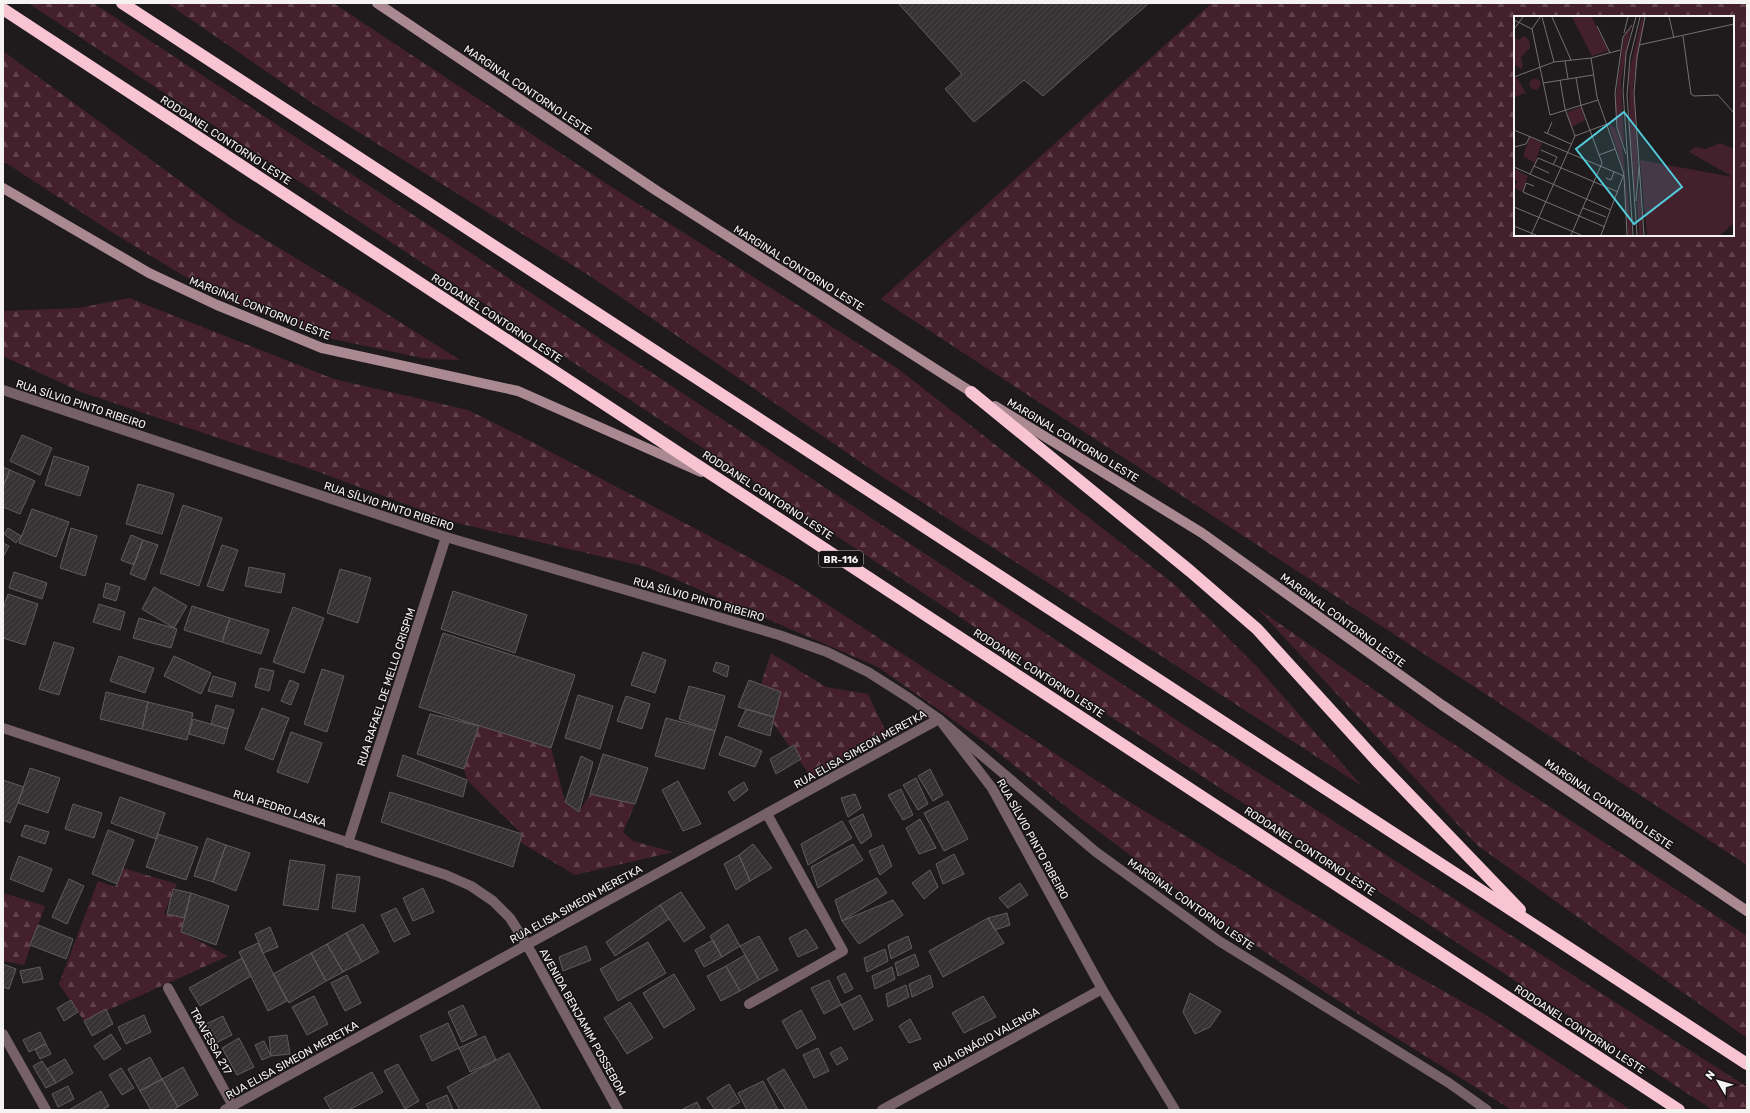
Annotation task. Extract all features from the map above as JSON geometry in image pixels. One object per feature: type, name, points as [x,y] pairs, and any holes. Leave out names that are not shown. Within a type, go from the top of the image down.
[{"type":"highway","points":[[122,3],[239,81],[1747,1064]]},
{"type":"highway","name":"RODOANEL CONTORNO LESTE","points":[[3,9],[1679,1110]]},
{"type":"highway","points":[[972,392],[1190,571],[1257,629],[1376,760],[1535,926]]},
{"type":"main road","name":"MARGINAL CONTORNO LESTE","points":[[377,3],[657,192],[972,392],[1202,533],[1442,705],[1747,911]]},
{"type":"main road","name":"MARGINAL CONTORNO LESTE","points":[[3,188],[149,274],[217,305],[322,348],[518,391],[726,483]]},
{"type":"street","name":"RUA SÍLVIO PINTO RIBEIRO","points":[[3,390],[446,538],[779,635],[827,652],[868,672],[939,719],[992,788],[1102,989],[1175,1110]]},
{"type":"street","name":"RUA RAFAEL DE MELLO CRISPIM","points":[[348,843],[446,538]]},
{"type":"street","name":"RUA ELISA SIMEON MERETKA","points":[[229,1108],[939,719]]},
{"type":"street","name":"MARGINAL CONTORNO LESTE","points":[[939,719],[1096,852],[1220,941],[1449,1083],[1487,1110]]},
{"type":"street","name":"RUA PEDRO LASKA","points":[[3,728],[446,876],[470,886],[493,901],[504,912],[527,945]]},
{"type":"street","points":[[749,1004],[843,951],[767,814]]},
{"type":"street","name":"AVENIDA BENJAMIM POSSEBOM","points":[[527,945],[618,1110]]},
{"type":"street","name":"TRAVESSA 217","points":[[168,988],[229,1108]]},
{"type":"street","name":"RUA IGNÁCIO VALENGA","points":[[882,1110],[1102,989]]},
{"type":"street","points":[[3,1034],[46,1110]]},
{"type":"green space","points":[[28,3],[93,3],[1184,725],[1747,1087],[1747,1110],[1713,1110],[1093,705]]},
{"type":"green space","points":[[167,3],[333,3],[610,186],[897,368],[1175,585],[1258,668],[1362,786],[875,472],[590,276],[315,105]]},
{"type":"green space","points":[[1212,3],[1747,3],[1747,865],[881,299]]},
{"type":"green space","points":[[3,51],[233,220],[460,360],[427,359],[328,338],[222,299],[110,231],[3,161]]},
{"type":"green space","points":[[129,298],[334,379],[468,410],[532,442],[711,537],[790,580],[1120,796],[1385,958],[1484,1014],[1631,1110],[1512,1110],[1366,1019],[1220,922],[1079,817],[990,746],[878,667],[647,567],[457,523],[305,467],[81,392],[3,356],[3,311],[79,308]]},
{"type":"green space","points":[[1257,608],[1423,724],[1747,936],[1747,1038],[1477,845]]},
{"type":"green space","points":[[771,653],[826,687],[868,694],[887,734],[811,777],[773,723],[781,692],[761,684]]},
{"type":"green space","points":[[479,726],[551,748],[565,802],[579,812],[590,794],[635,804],[623,832],[633,841],[673,852],[575,875],[520,842],[522,834],[467,780],[464,769]]},
{"type":"green space","points":[[123,868],[177,884],[164,914],[184,918],[181,932],[228,956],[84,1021],[59,984],[98,881],[115,887]]},
{"type":"green space","points":[[3,893],[45,906],[24,965],[3,961]]},
{"type":"building","points":[[898,3],[1149,3],[1043,96],[1024,80],[974,122],[945,89],[962,74]]},
{"type":"building","points":[[22,435],[52,448],[40,475],[10,461]]},
{"type":"building","points":[[54,456],[89,467],[80,496],[45,485]]},
{"type":"building","points":[[3,467],[10,470],[3,487]]},
{"type":"building","points":[[10,470],[35,481],[20,514],[3,507],[3,487]]},
{"type":"building","points":[[138,484],[174,494],[162,534],[126,524]]},
{"type":"building","points":[[183,505],[222,518],[199,586],[160,573]]},
{"type":"building","points":[[32,509],[69,522],[56,557],[19,543]]},
{"type":"building","points":[[8,528],[21,536],[16,543],[4,534]]},
{"type":"building","points":[[71,528],[97,536],[85,576],[60,568]]},
{"type":"building","points":[[131,535],[143,540],[134,565],[121,560]]},
{"type":"building","points":[[143,540],[158,545],[145,580],[130,574]]},
{"type":"building","points":[[3,543],[9,546],[3,557]]},
{"type":"building","points":[[222,545],[238,550],[223,591],[207,586]]},
{"type":"building","points":[[249,567],[285,574],[281,593],[245,586]]},
{"type":"building","points":[[340,569],[371,578],[358,623],[327,613]]},
{"type":"building","points":[[14,572],[47,583],[42,599],[9,588]]},
{"type":"building","points":[[106,583],[120,587],[116,601],[103,597]]},
{"type":"building","points":[[154,587],[187,606],[174,628],[142,609]]},
{"type":"building","points":[[453,591],[527,615],[515,653],[441,629]]},
{"type":"building","points":[[8,594],[38,604],[25,645],[3,638],[3,609]]},
{"type":"building","points":[[99,604],[125,612],[120,630],[93,622]]},
{"type":"building","points":[[192,606],[230,618],[222,642],[184,630]]},
{"type":"building","points":[[293,607],[324,618],[304,673],[273,662]]},
{"type":"building","points":[[139,618],[177,629],[171,648],[133,638]]},
{"type":"building","points":[[230,618],[269,630],[261,654],[222,642]]},
{"type":"building","points":[[443,633],[575,675],[551,748],[419,707]]},
{"type":"building","points":[[54,642],[74,648],[59,695],[39,689]]},
{"type":"building","points":[[643,652],[666,660],[655,693],[631,685]]},
{"type":"building","points":[[119,656],[154,668],[145,693],[110,681]]},
{"type":"building","points":[[174,656],[211,673],[201,694],[164,676]]},
{"type":"building","points":[[716,662],[729,666],[727,677],[713,671]]},
{"type":"building","points":[[260,668],[274,671],[269,691],[255,687]]},
{"type":"building","points":[[322,669],[344,676],[327,732],[304,724]]},
{"type":"building","points":[[213,676],[236,683],[232,697],[208,691]]},
{"type":"building","points":[[290,680],[299,684],[291,705],[281,701]]},
{"type":"building","points":[[749,680],[781,692],[774,717],[738,707]]},
{"type":"building","points":[[689,686],[725,696],[715,731],[679,719]]},
{"type":"building","points":[[106,692],[148,702],[142,729],[100,719]]},
{"type":"building","points":[[578,695],[613,706],[600,749],[565,738]]},
{"type":"building","points":[[626,696],[650,704],[642,729],[617,721]]},
{"type":"building","points":[[148,702],[193,713],[187,740],[142,729]]},
{"type":"building","points":[[216,705],[234,710],[228,729],[211,724]]},
{"type":"building","points":[[262,708],[289,718],[273,760],[245,749]]},
{"type":"building","points":[[746,709],[774,717],[770,736],[738,726]]},
{"type":"building","points":[[430,714],[479,726],[464,769],[417,754]]},
{"type":"building","points":[[666,718],[715,731],[704,769],[655,756]]},
{"type":"building","points":[[193,719],[228,729],[224,744],[189,734]]},
{"type":"building","points":[[291,732],[322,743],[308,783],[277,772]]},
{"type":"building","points":[[726,736],[762,751],[755,767],[719,755]]},
{"type":"building","points":[[794,745],[801,759],[776,774],[770,759]]},
{"type":"building","points":[[603,754],[648,768],[635,804],[590,794]]},
{"type":"building","points":[[403,755],[467,780],[463,797],[397,776]]},
{"type":"building","points":[[581,756],[593,762],[579,812],[565,802]]},
{"type":"building","points":[[30,768],[60,778],[48,813],[18,803]]},
{"type":"building","points":[[930,769],[943,795],[933,801],[918,776]]},
{"type":"building","points":[[916,778],[928,804],[918,810],[903,785]]},
{"type":"building","points":[[3,780],[24,787],[10,823],[3,820]]},
{"type":"building","points":[[678,781],[701,824],[683,831],[662,790]]},
{"type":"building","points":[[744,782],[748,790],[734,801],[728,792]]},
{"type":"building","points":[[901,789],[913,815],[903,820],[888,795]]},
{"type":"building","points":[[390,792],[522,834],[513,867],[381,822]]},
{"type":"building","points":[[855,794],[861,808],[848,817],[841,798]]},
{"type":"building","points":[[120,797],[165,813],[156,839],[111,823]]},
{"type":"building","points":[[948,801],[968,839],[944,851],[924,813]]},
{"type":"building","points":[[73,804],[102,813],[94,838],[65,829]]},
{"type":"building","points":[[863,814],[872,836],[861,844],[849,821]]},
{"type":"building","points":[[920,819],[936,848],[919,854],[906,828]]},
{"type":"building","points":[[842,821],[852,838],[808,865],[801,844]]},
{"type":"building","points":[[25,825],[49,832],[45,844],[21,836]]},
{"type":"building","points":[[108,830],[134,840],[117,884],[92,874]]},
{"type":"building","points":[[158,834],[198,847],[186,880],[146,867]]},
{"type":"building","points":[[207,838],[226,845],[213,882],[194,876]]},
{"type":"building","points":[[753,844],[772,868],[750,881],[739,855]]},
{"type":"building","points":[[853,844],[863,860],[818,888],[811,867]]},
{"type":"building","points":[[226,845],[250,853],[236,891],[213,882]]},
{"type":"building","points":[[883,845],[892,866],[880,875],[869,851]]},
{"type":"building","points":[[954,854],[964,874],[943,884],[936,864]]},
{"type":"building","points":[[739,855],[750,881],[736,890],[724,864]]},
{"type":"building","points":[[19,856],[52,869],[43,892],[10,879]]},
{"type":"building","points":[[290,860],[325,865],[318,910],[283,905]]},
{"type":"building","points":[[930,870],[938,887],[924,899],[912,883]]},
{"type":"building","points":[[337,874],[360,877],[355,912],[332,908]]},
{"type":"building","points":[[877,878],[887,893],[842,921],[835,900]]},
{"type":"building","points":[[69,879],[84,886],[67,924],[52,917]]},
{"type":"building","points":[[1020,883],[1028,895],[1008,908],[999,898]]},
{"type":"building","points":[[423,888],[434,912],[413,921],[403,898]]},
{"type":"building","points":[[173,889],[191,893],[184,918],[167,914]]},
{"type":"building","points":[[681,892],[705,928],[684,942],[660,905]]},
{"type":"building","points":[[191,893],[229,906],[216,945],[181,932]]},
{"type":"building","points":[[893,900],[903,915],[859,944],[842,921]]},
{"type":"building","points":[[660,905],[669,919],[615,956],[606,942]]},
{"type":"building","points":[[396,908],[410,934],[394,942],[381,915]]},
{"type":"building","points":[[1007,913],[1010,925],[995,930],[988,918]]},
{"type":"building","points":[[988,918],[1004,943],[943,977],[929,951]]},
{"type":"building","points":[[363,924],[379,952],[362,962],[346,933]]},
{"type":"building","points":[[728,924],[740,946],[722,957],[710,936]]},
{"type":"building","points":[[38,925],[73,939],[66,959],[30,945]]},
{"type":"building","points":[[270,927],[278,947],[263,953],[255,934]]},
{"type":"building","points":[[806,929],[818,948],[798,957],[789,938]]},
{"type":"building","points":[[346,933],[362,962],[343,972],[327,944]]},
{"type":"building","points":[[759,936],[778,970],[759,980],[740,946]]},
{"type":"building","points":[[908,936],[912,948],[891,959],[888,945]]},
{"type":"building","points":[[713,940],[722,957],[704,967],[695,950]]},
{"type":"building","points":[[648,942],[666,973],[618,1001],[600,969]]},
{"type":"building","points":[[258,943],[287,1001],[268,1011],[239,952]]},
{"type":"building","points":[[327,944],[343,972],[326,981],[311,953]]},
{"type":"building","points":[[586,946],[591,960],[563,971],[559,957]]},
{"type":"building","points":[[885,949],[888,961],[867,972],[864,958]]},
{"type":"building","points":[[311,953],[326,981],[289,1003],[273,974]]},
{"type":"building","points":[[915,954],[919,966],[898,976],[895,963]]},
{"type":"building","points":[[745,955],[759,980],[740,991],[726,966]]},
{"type":"building","points":[[242,958],[251,976],[200,1006],[189,988]]},
{"type":"building","points":[[3,964],[16,969],[9,989],[3,987]]},
{"type":"building","points":[[726,966],[740,991],[721,1001],[707,976]]},
{"type":"building","points":[[40,967],[43,979],[23,983],[20,971]]},
{"type":"building","points":[[892,967],[895,979],[875,989],[872,976]]},
{"type":"building","points":[[845,973],[853,989],[845,993],[837,977]]},
{"type":"building","points":[[674,974],[695,1009],[664,1028],[643,993]]},
{"type":"building","points":[[347,975],[361,1003],[345,1011],[331,983]]},
{"type":"building","points":[[930,975],[933,987],[912,997],[909,984]]},
{"type":"building","points":[[829,980],[841,1005],[824,1014],[811,988]]},
{"type":"building","points":[[906,985],[909,997],[888,1007],[886,994]]},
{"type":"building","points":[[1190,993],[1221,1011],[1210,1027],[1195,1034],[1183,1012]]},
{"type":"building","points":[[860,995],[873,1020],[854,1030],[841,1005]]},
{"type":"building","points":[[314,996],[328,1024],[307,1035],[292,1007]]},
{"type":"building","points":[[983,996],[996,1017],[964,1033],[952,1013]]},
{"type":"building","points":[[71,1000],[78,1012],[64,1021],[57,1008]]},
{"type":"building","points":[[630,1002],[653,1038],[627,1054],[604,1018]]},
{"type":"building","points":[[463,1005],[477,1035],[462,1042],[448,1012]]},
{"type":"building","points":[[106,1009],[113,1024],[92,1036],[84,1021]]},
{"type":"building","points":[[801,1010],[816,1038],[797,1049],[782,1021]]},
{"type":"building","points":[[144,1015],[151,1032],[126,1044],[118,1027]]},
{"type":"building","points":[[223,1016],[232,1035],[216,1043],[206,1024]]},
{"type":"building","points":[[910,1019],[921,1039],[909,1043],[899,1026]]},
{"type":"building","points":[[448,1023],[459,1048],[432,1061],[420,1036]]},
{"type":"building","points":[[40,1032],[46,1044],[29,1052],[23,1040]]},
{"type":"building","points":[[111,1034],[121,1049],[104,1060],[94,1046]]},
{"type":"building","points":[[287,1035],[290,1054],[271,1056],[269,1037]]},
{"type":"building","points":[[485,1036],[496,1060],[470,1072],[459,1048]]},
{"type":"building","points":[[239,1038],[254,1067],[237,1075],[222,1048]]},
{"type":"building","points":[[264,1041],[271,1056],[262,1060],[255,1045]]},
{"type":"building","points":[[46,1044],[51,1054],[40,1059],[35,1049]]},
{"type":"building","points":[[841,1047],[848,1059],[837,1065],[830,1053]]},
{"type":"building","points":[[818,1048],[829,1071],[814,1078],[803,1055]]},
{"type":"building","points":[[509,1053],[541,1110],[460,1110],[447,1087]]},
{"type":"building","points":[[150,1057],[162,1079],[140,1091],[128,1069]]},
{"type":"building","points":[[65,1059],[73,1073],[56,1083],[47,1069]]},
{"type":"building","points":[[42,1061],[56,1083],[46,1088],[33,1066]]},
{"type":"building","points":[[398,1064],[419,1101],[405,1109],[384,1071]]},
{"type":"building","points":[[183,1067],[198,1095],[178,1107],[162,1079]]},
{"type":"building","points":[[121,1068],[134,1088],[122,1095],[109,1075]]},
{"type":"building","points":[[784,1069],[808,1110],[786,1110],[767,1079]]},
{"type":"building","points":[[372,1072],[383,1092],[349,1110],[331,1110],[324,1098]]},
{"type":"building","points":[[162,1079],[178,1107],[173,1110],[151,1110],[140,1091]]},
{"type":"building","points":[[763,1081],[778,1110],[747,1110],[738,1093]]},
{"type":"building","points":[[729,1084],[740,1102],[727,1110],[715,1110],[707,1098]]},
{"type":"building","points":[[68,1086],[74,1099],[58,1107],[52,1094]]},
{"type":"building","points":[[101,1091],[109,1106],[102,1110],[69,1110]]},
{"type":"building","points":[[447,1095],[453,1110],[429,1110],[426,1104]]},
{"type":"building","points":[[697,1102],[701,1110],[681,1110]]}]
